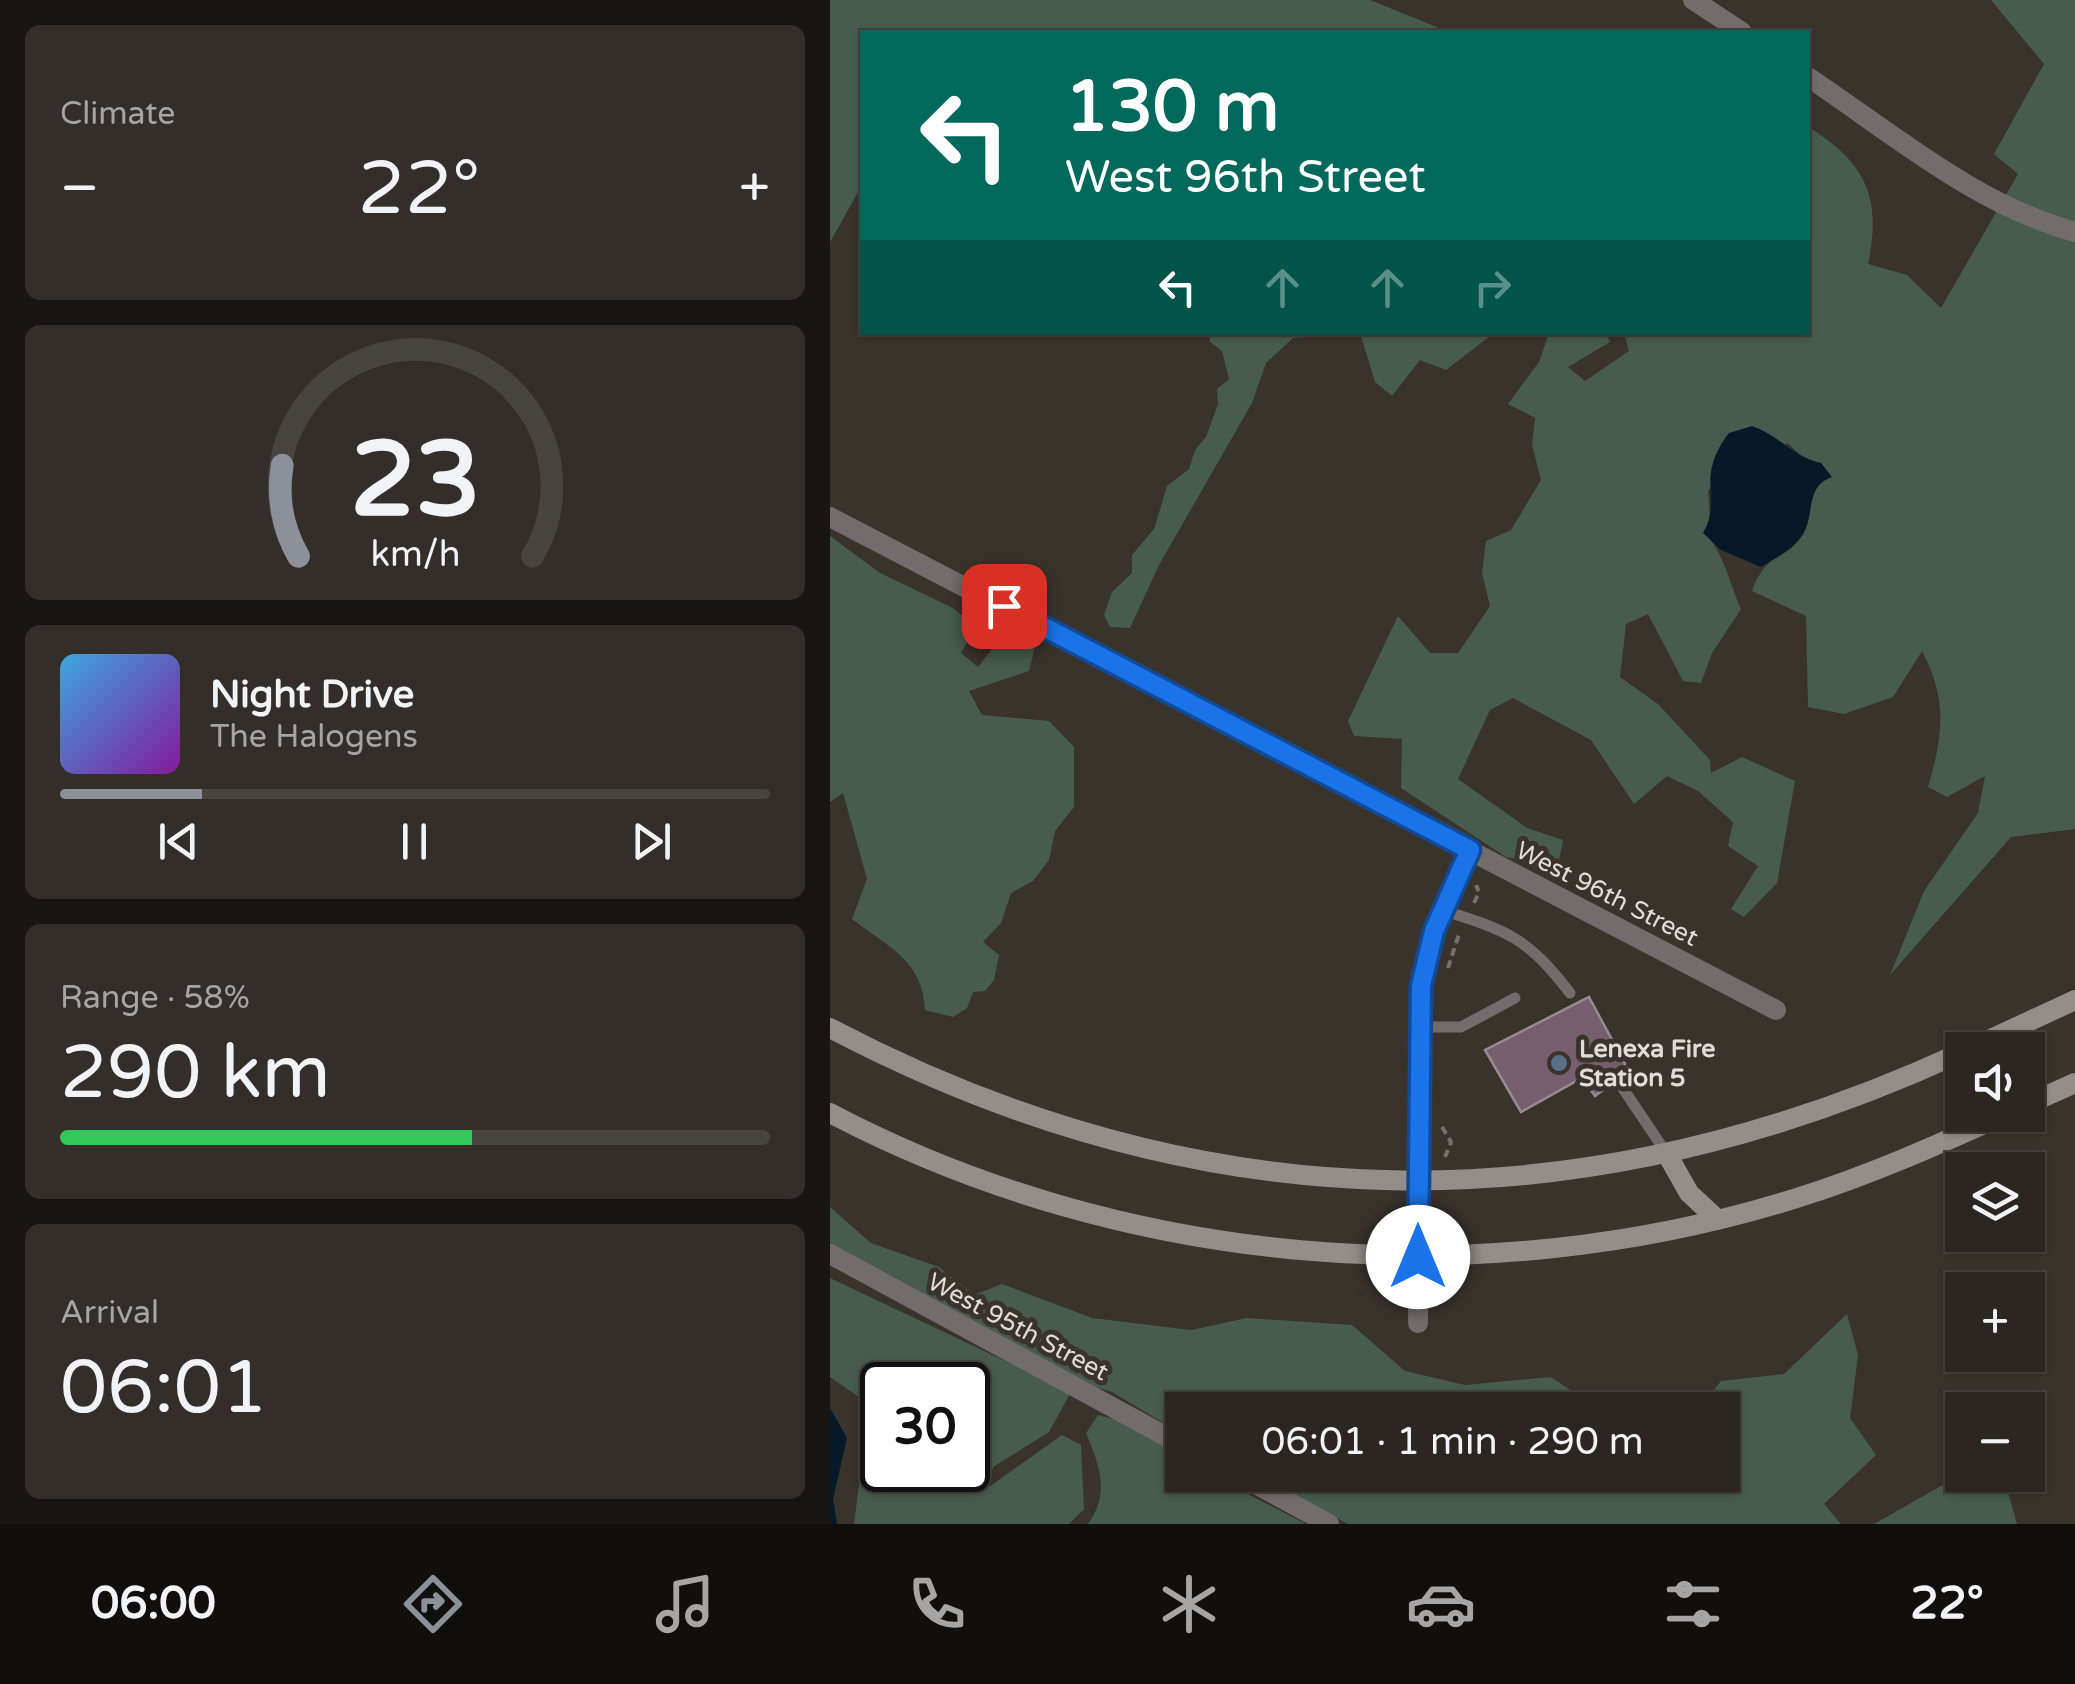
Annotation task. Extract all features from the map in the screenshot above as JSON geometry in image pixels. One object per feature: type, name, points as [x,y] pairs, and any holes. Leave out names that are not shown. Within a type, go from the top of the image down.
[{"type":"main road","points":[[2006,1032],[2075,1000]]},
{"type":"main road","points":[[830,1028],[978,1098],[1115,1142],[1262,1171],[1418,1181],[1498,1180],[1667,1154],[1786,1124],[1866,1095],[1945,1060]]},
{"type":"main road","points":[[2045,1096],[2075,1082]]},
{"type":"main road","points":[[830,1114],[952,1168],[1087,1212],[1243,1244],[1418,1257],[1557,1249],[1718,1220],[1887,1166],[1965,1132]]},
{"type":"main road","points":[[1667,1154],[1689,1193],[1718,1220]]},
{"type":"street","points":[[1693,0],[1739,30]]},
{"type":"street","points":[[1810,78],[1986,196],[2041,222],[2075,232]]},
{"type":"street","name":"West 96th Street","points":[[830,517],[1776,1010]]},
{"type":"street","points":[[1418,1323],[1418,1027],[1425,960],[1442,910],[1470,850]]},
{"type":"street","name":"West 95th Street","points":[[830,1254],[1165,1436]]},
{"type":"street","points":[[1271,1492],[1330,1524]]},
{"type":"lane","points":[[1442,910],[1505,930],[1540,954],[1570,994]]},
{"type":"lane","points":[[1418,1027],[1461,1027],[1515,998]]},
{"type":"lane","points":[[1622,1087],[1667,1154]]},
{"type":"green space","points":[[830,0],[1370,0],[1444,30],[860,30],[860,189],[830,242]]},
{"type":"green space","points":[[1991,0],[2075,0],[2075,829],[2011,837],[1890,975],[1924,891],[1978,813],[1985,776],[1947,797],[1928,787],[1940,718],[1936,686],[1922,651],[1893,697],[1844,714],[1808,707],[1806,616],[1752,591],[1762,570],[1800,539],[1817,488],[1831,477],[1821,463],[1805,460],[1788,443],[1708,490],[1710,521],[1704,532],[1721,558],[1741,609],[1712,653],[1701,683],[1683,681],[1648,614],[1626,624],[1620,677],[1658,704],[1710,760],[1711,773],[1742,757],[1795,781],[1777,883],[1744,917],[1731,909],[1758,866],[1728,846],[1733,822],[1698,791],[1667,776],[1634,804],[1591,740],[1513,698],[1490,710],[1458,779],[1527,828],[1563,840],[1558,866],[1506,857],[1401,788],[1402,739],[1354,736],[1348,721],[1398,616],[1430,653],[1458,653],[1490,606],[1482,573],[1486,541],[1511,530],[1541,480],[1532,445],[1535,418],[1508,404],[1539,362],[1548,335],[1607,335],[1610,342],[1568,367],[1585,381],[1629,351],[1625,335],[1810,335],[1810,128],[1844,154],[1865,184],[1873,220],[1868,264],[1907,275],[1941,308],[2018,174],[1994,154],[2044,64]]},
{"type":"green space","points":[[1209,335],[1333,335],[1293,338],[1266,363],[1252,403],[1159,565],[1130,628],[1110,627],[1104,615],[1112,592],[1132,573],[1132,555],[1154,529],[1167,486],[1189,469],[1218,404],[1217,389],[1229,379],[1222,351],[1210,342]]},
{"type":"green space","points":[[1361,335],[1491,335],[1446,370],[1420,360],[1392,396],[1375,382]]},
{"type":"green space","points":[[830,536],[880,573],[953,608],[976,627],[961,653],[978,667],[1005,632],[1036,643],[1029,671],[969,691],[982,715],[1049,721],[1074,747],[1074,807],[1055,831],[1049,860],[1033,881],[1011,893],[1001,923],[983,942],[999,955],[994,980],[985,991],[973,992],[967,1008],[953,1017],[925,1010],[923,993],[911,967],[852,919],[867,879],[843,793],[830,802]]},
{"type":"green space","points":[[830,1207],[871,1243],[939,1267],[974,1295],[1002,1284],[1092,1318],[1191,1330],[1247,1318],[1352,1325],[1405,1371],[1465,1385],[1551,1377],[1573,1392],[1165,1392],[1165,1424],[1112,1392],[1075,1381],[830,1248]]},
{"type":"green space","points":[[830,1278],[1071,1392],[1049,1432],[993,1467],[990,1482],[990,1362],[860,1362],[860,1398],[830,1377]]},
{"type":"green space","points":[[1847,1314],[1858,1355],[1850,1418],[1876,1455],[1824,1504],[1841,1524],[1348,1524],[1289,1492],[1740,1492],[1740,1392],[1712,1392],[1721,1381],[1784,1374]]},
{"type":"green space","points":[[1098,1415],[1125,1422],[1165,1447],[1165,1492],[1244,1492],[1306,1524],[1088,1524],[1101,1491],[1086,1433]]},
{"type":"green space","points":[[1062,1435],[1081,1445],[1084,1509],[1069,1524],[854,1524],[860,1477],[860,1492],[990,1492],[990,1486]]},
{"type":"green space","points":[[1945,1484],[1945,1492],[2008,1492],[2017,1524],[1874,1524]]},
{"type":"water","points":[[1752,426],[1821,463],[1832,477],[1817,488],[1800,538],[1761,567],[1721,550],[1703,533],[1711,510],[1711,476],[1719,449],[1729,433]]},
{"type":"water","points":[[830,1408],[847,1438],[833,1499],[837,1524],[830,1524]]},
{"type":"building","name":"Lenexa Fire Station 5","points":[[1589,997],[1631,1075],[1618,1079],[1595,1096],[1582,1078],[1521,1112],[1485,1050]]},
{"type":"place","name":"Lenexa Fire Station 5","points":[[1559,1063]]},
{"type":"route","points":[[1004,606],[1470,850],[1434,931],[1421,986],[1418,1257]]}]
